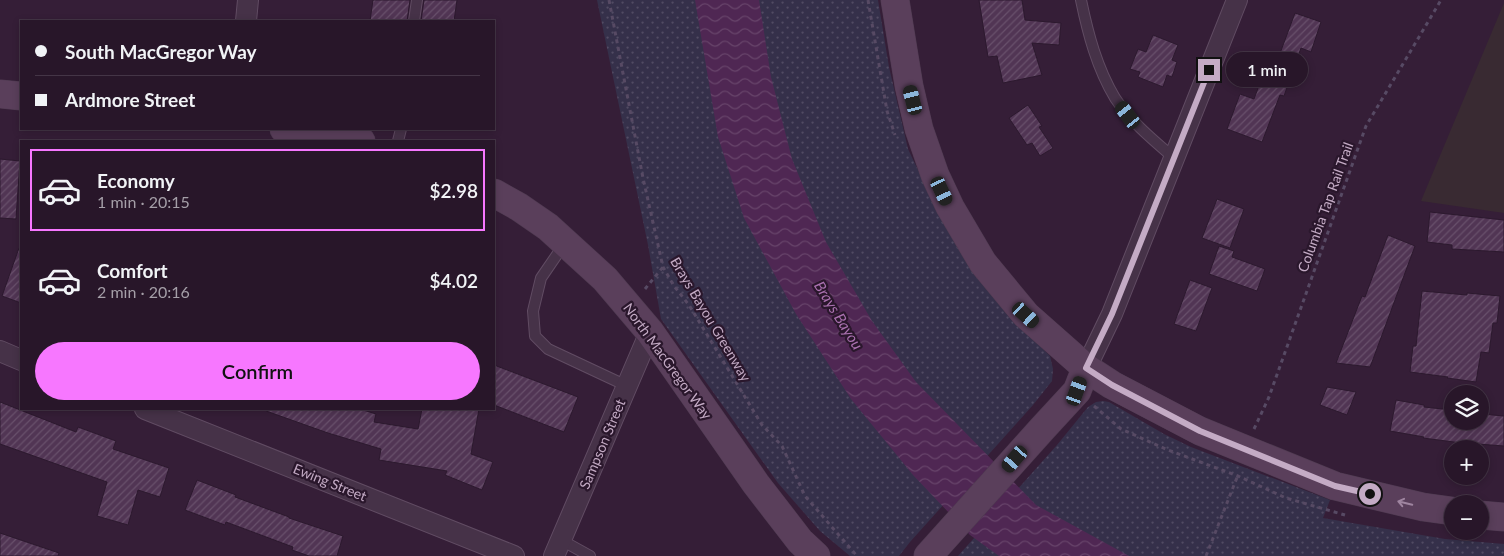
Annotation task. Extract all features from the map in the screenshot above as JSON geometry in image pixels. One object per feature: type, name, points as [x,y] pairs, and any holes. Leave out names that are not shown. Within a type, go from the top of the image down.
[{"type":"main road","points":[[895,0],[909,86],[919,128],[935,175],[950,207],[983,263],[1026,315],[1086,368],[1112,385],[1200,431],[1335,486],[1423,507],[1444,510]]},
{"type":"main road","points":[[0,94],[20,96]]},
{"type":"main road","points":[[290,130],[355,140]]},
{"type":"main road","name":"North MacGregor Way","points":[[495,194],[548,227],[606,279],[650,332],[756,484],[800,541],[816,556]]},
{"type":"main road","points":[[928,556],[1077,391],[1086,368]]},
{"type":"main road","points":[[1489,516],[1504,517]]},
{"type":"street","points":[[246,20],[248,0]]},
{"type":"street","points":[[1086,368],[1112,314],[1237,0]]},
{"type":"street","name":"Sampson Street","points":[[558,548],[650,332]]},
{"type":"street","points":[[0,351],[20,360]]},
{"type":"street","name":"Ewing Street","points":[[148,410],[514,556]]},
{"type":"lane","points":[[414,20],[417,0]]},
{"type":"lane","points":[[1081,0],[1088,32],[1101,69],[1115,98],[1142,129],[1174,158]]},
{"type":"lane","points":[[566,242],[541,278],[533,311],[536,336],[548,349],[627,386]]},
{"type":"lane","points":[[558,548],[590,556]]},
{"type":"path","name":"Brays Bayou Greenway","points":[[609,0],[643,178],[663,267],[674,286],[689,305],[762,425],[782,446],[804,496],[858,556]]},
{"type":"path","name":"Columbia Tap Rail Trail","points":[[1253,432],[1269,397],[1366,126],[1441,0]]},
{"type":"path","points":[[644,291],[663,267]]},
{"type":"path","points":[[1093,406],[1121,429],[1168,450],[1250,481]]},
{"type":"path","points":[[1206,556],[1238,476]]},
{"type":"shaded area","points":[[597,0],[878,0],[889,67],[908,149],[940,216],[1023,329],[1050,356],[1053,369],[1052,381],[1033,405],[899,556],[850,556],[820,531],[778,483],[661,319],[648,245]]},
{"type":"shaded area","points":[[1504,3],[1504,213],[1421,201]]},
{"type":"shaded area","points":[[1096,402],[1109,402],[1164,434],[1191,447],[1330,500],[1323,518],[1444,540],[1504,544],[1504,556],[958,556],[1057,445],[1088,407]]},
{"type":"water","name":"Brays Bayou","points":[[695,0],[759,0],[771,77],[792,159],[826,242],[872,321],[916,382],[1036,505],[1129,556],[999,556],[970,535],[913,475],[851,399],[796,314],[744,218],[718,137]]},
{"type":"building","points":[[373,0],[410,0],[407,20],[370,20]]},
{"type":"building","points":[[424,0],[457,0],[454,20],[421,20]]},
{"type":"building","points":[[979,0],[1022,0],[1025,20],[1061,23],[1059,45],[1032,43],[1042,75],[1003,83],[997,56],[988,57]]},
{"type":"building","points":[[1295,13],[1321,22],[1311,52],[1301,48],[1284,96],[1280,95],[1262,142],[1227,129],[1240,94],[1254,99],[1271,53],[1279,56]]},
{"type":"building","points":[[1153,35],[1178,45],[1172,60],[1177,62],[1172,77],[1167,75],[1163,87],[1138,77],[1140,72],[1130,69],[1138,49],[1146,52]]},
{"type":"building","points":[[1028,105],[1042,126],[1039,127],[1053,148],[1040,156],[1032,143],[1027,145],[1009,118]]},
{"type":"building","points":[[0,159],[20,161],[16,219],[0,218]]},
{"type":"building","points":[[1217,199],[1244,209],[1230,248],[1202,238]]},
{"type":"building","points":[[1430,212],[1504,220],[1504,252],[1452,249],[1452,245],[1427,242]]},
{"type":"building","points":[[1388,235],[1415,246],[1370,367],[1336,363],[1362,296],[1365,297]]},
{"type":"building","points":[[1219,246],[1234,251],[1232,257],[1265,269],[1257,291],[1209,274]]},
{"type":"building","points":[[19,248],[20,248],[20,303],[2,296]]},
{"type":"building","points":[[1190,280],[1212,288],[1196,331],[1174,324]]},
{"type":"building","points":[[1422,291],[1500,296],[1497,323],[1493,323],[1489,353],[1481,352],[1476,382],[1410,372],[1413,346],[1416,346]]},
{"type":"building","points":[[495,365],[578,397],[564,432],[495,405]]},
{"type":"building","points":[[1327,387],[1356,392],[1347,415],[1320,405]]},
{"type":"building","points":[[1396,400],[1424,405],[1424,407],[1444,409],[1444,430],[1489,430],[1489,415],[1504,416],[1504,446],[1489,445],[1489,440],[1444,441],[1390,431]]},
{"type":"building","points":[[0,402],[76,432],[78,427],[116,441],[113,449],[169,468],[160,497],[138,490],[128,525],[97,516],[107,482],[0,444]]},
{"type":"building","points":[[363,410],[376,414],[374,422],[418,429],[422,410],[479,410],[471,454],[493,462],[482,490],[445,475],[447,471],[379,460],[381,449],[266,411]]},
{"type":"building","points":[[197,480],[289,518],[343,536],[337,556],[309,556],[292,550],[293,547],[226,522],[225,525],[185,510]]},
{"type":"building","points":[[0,533],[59,553],[58,556],[0,556]]},
{"type":"route","points":[[1209,70],[1112,314],[1086,368],[1112,385],[1200,431],[1335,486],[1370,494]]}]
